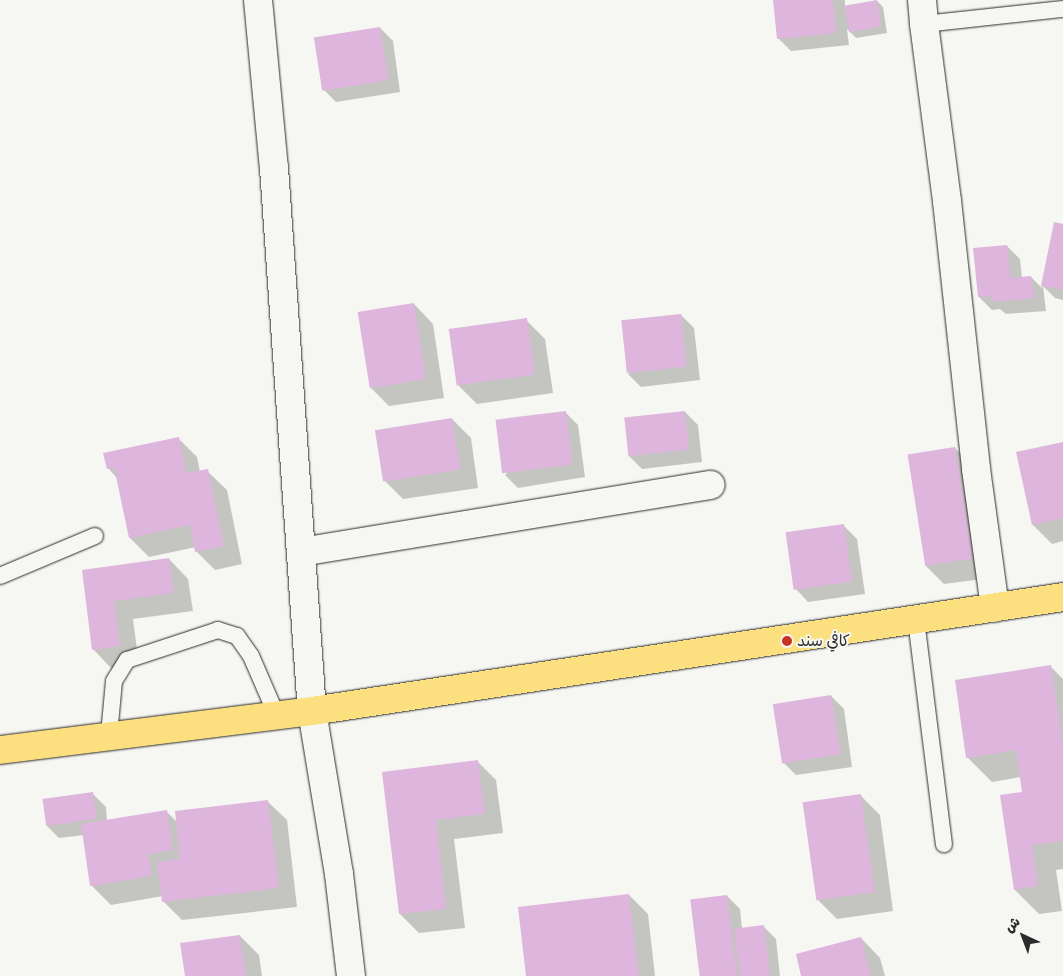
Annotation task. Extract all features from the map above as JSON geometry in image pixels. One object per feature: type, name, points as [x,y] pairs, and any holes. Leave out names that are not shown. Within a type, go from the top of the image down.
[{"type":"main road","points":[[0,750],[312,711],[1063,597]]},
{"type":"street","points":[[258,0],[274,168],[312,711],[339,874],[351,976]]},
{"type":"street","points":[[923,12],[948,201],[976,469],[995,608]]},
{"type":"street","points":[[301,552],[711,484]]},
{"type":"lane","points":[[923,12],[1063,9]]},
{"type":"lane","points":[[0,576],[95,536]]},
{"type":"lane","points":[[916,620],[944,844]]},
{"type":"lane","points":[[109,735],[114,682],[127,660],[218,630],[237,636],[251,656],[277,716]]},
{"type":"building","points":[[773,0],[833,0],[836,33],[777,39]]},
{"type":"building","points":[[877,0],[882,27],[849,32],[845,6]]},
{"type":"building","points":[[380,27],[388,80],[322,91],[314,37]]},
{"type":"building","points":[[1054,222],[1063,224],[1063,290],[1041,286]]},
{"type":"building","points":[[1007,245],[1011,278],[1031,276],[1034,298],[991,302],[991,296],[978,297],[973,248]]},
{"type":"building","points":[[414,303],[426,379],[370,388],[358,312]]},
{"type":"building","points":[[681,314],[687,367],[627,373],[621,320]]},
{"type":"building","points":[[527,318],[535,374],[457,385],[449,329]]},
{"type":"building","points":[[566,411],[573,465],[502,473],[496,420]]},
{"type":"building","points":[[685,411],[689,450],[628,456],[624,417]]},
{"type":"building","points":[[452,418],[460,469],[383,482],[375,430]]},
{"type":"building","points":[[179,437],[186,473],[208,469],[224,546],[195,552],[190,525],[129,538],[114,467],[107,469],[103,453]]},
{"type":"building","points":[[1063,442],[1063,518],[1032,525],[1016,452]]},
{"type":"building","points":[[955,447],[973,559],[925,566],[908,455]]},
{"type":"building","points":[[844,524],[852,581],[794,590],[786,532]]},
{"type":"building","points":[[169,558],[174,593],[114,601],[120,646],[92,650],[82,570]]},
{"type":"building","points":[[1051,665],[1063,746],[1063,841],[1032,845],[1038,886],[1014,890],[1000,795],[1022,792],[1016,750],[966,758],[955,680]]},
{"type":"building","points":[[831,695],[840,754],[782,763],[773,704]]},
{"type":"building","points":[[478,760],[485,814],[436,820],[446,909],[399,914],[382,772]]},
{"type":"building","points":[[93,792],[97,819],[46,826],[42,799]]},
{"type":"building","points":[[861,794],[875,892],[816,900],[803,802]]},
{"type":"building","points":[[268,800],[279,888],[162,902],[157,862],[180,859],[175,811]]},
{"type":"building","points":[[167,810],[173,850],[148,854],[152,876],[90,886],[81,824]]},
{"type":"building","points":[[629,894],[639,976],[526,976],[518,907]]},
{"type":"building","points":[[727,895],[737,976],[700,976],[690,900]]},
{"type":"building","points":[[764,925],[770,976],[740,976],[734,929]]},
{"type":"building","points":[[240,935],[246,976],[185,976],[180,943]]},
{"type":"building","points":[[861,937],[871,976],[801,976],[796,954]]},
{"type":"place","name":"كافي سند","points":[[787,641]]}]
